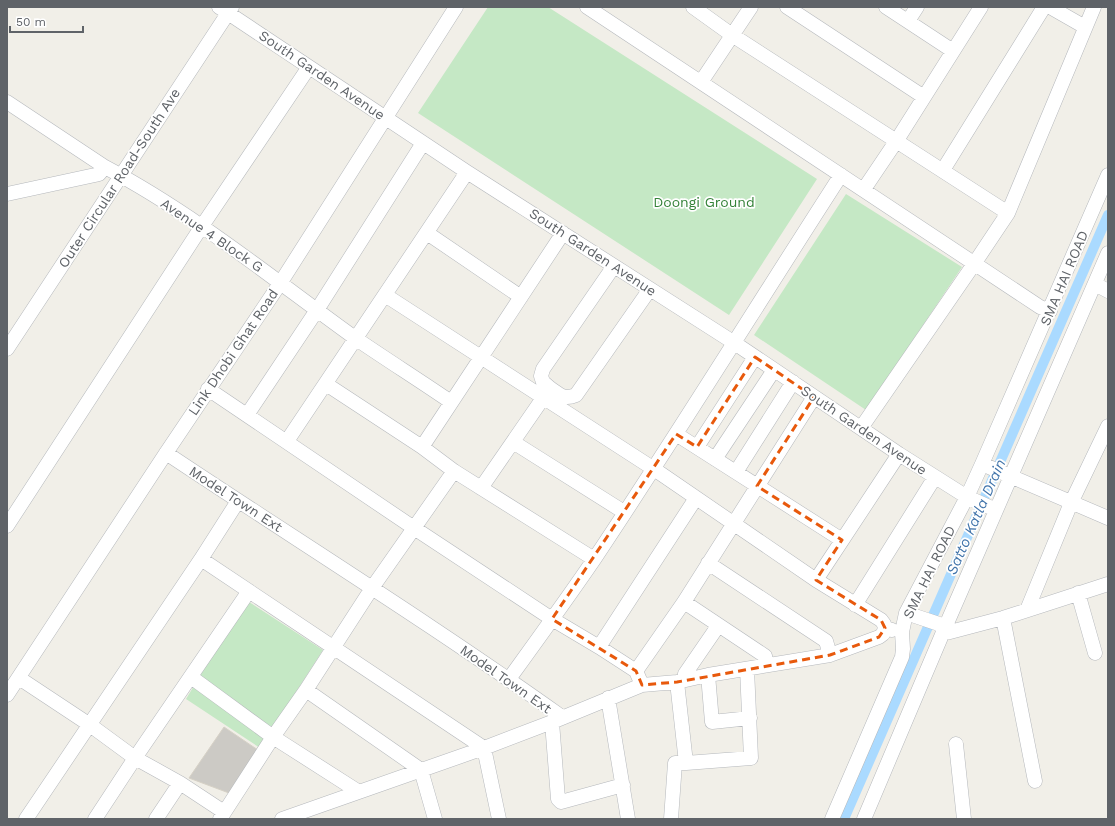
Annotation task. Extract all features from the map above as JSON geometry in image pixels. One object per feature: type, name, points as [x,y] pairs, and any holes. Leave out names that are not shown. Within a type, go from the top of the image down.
[{"type":"street","name":"Link Dhobi Ghat Road","points":[[7,695],[280,282],[456,7]]},
{"type":"street","points":[[586,7],[864,189],[974,264],[1040,307],[1050,311]]},
{"type":"street","points":[[693,7],[732,35],[1008,213]]},
{"type":"street","points":[[701,82],[751,7]]},
{"type":"street","points":[[787,7],[924,97]]},
{"type":"street","points":[[886,7],[953,51]]},
{"type":"street","points":[[908,21],[917,7]]},
{"type":"street","points":[[864,189],[897,140],[981,7]]},
{"type":"street","points":[[943,170],[1044,7]]},
{"type":"street","points":[[1050,7],[1085,27]]},
{"type":"street","points":[[861,428],[1008,213],[1094,7]]},
{"type":"street","name":"South Garden Avenue","points":[[226,9],[309,67],[423,143],[733,342],[899,454],[971,498],[994,509]]},
{"type":"street","name":"Outer Circular Road-South Ave","points":[[7,349],[122,176],[226,9]]},
{"type":"street","points":[[7,526],[202,226],[309,67]]},
{"type":"street","name":"Avenue 4 Block G","points":[[7,102],[105,166],[202,226],[356,338],[451,402]]},
{"type":"street","points":[[247,415],[317,310],[423,143]]},
{"type":"street","points":[[7,194],[99,174],[105,166]]},
{"type":"street","points":[[287,441],[467,172]]},
{"type":"street","points":[[509,679],[594,559],[654,469],[733,342],[841,175]]},
{"type":"street","name":"SMA HAI ROAD","points":[[832,819],[902,657],[902,632],[906,613],[971,498],[1108,175]]},
{"type":"street","points":[[427,233],[521,297]]},
{"type":"street","points":[[422,447],[563,233]]},
{"type":"street","points":[[864,819],[941,627],[1108,253]]},
{"type":"street","points":[[547,393],[541,376],[543,369],[614,266]]},
{"type":"street","points":[[1095,284],[1108,291]]},
{"type":"street","points":[[547,393],[563,397],[576,395],[650,289]]},
{"type":"street","points":[[385,295],[481,358],[547,393],[733,524],[816,580],[881,620],[885,628],[902,632]]},
{"type":"street","points":[[697,447],[755,357]]},
{"type":"street","points":[[715,459],[774,370]]},
{"type":"street","points":[[736,472],[793,382]]},
{"type":"street","points":[[326,384],[422,447],[454,471],[594,559]]},
{"type":"street","points":[[208,389],[414,528],[552,619],[599,647],[636,672],[642,685]]},
{"type":"street","points":[[482,488],[547,393]]},
{"type":"street","points":[[636,672],[684,602],[756,486],[814,397]]},
{"type":"street","points":[[1028,610],[1071,503],[1105,443],[1108,426]]},
{"type":"street","points":[[676,434],[842,540]]},
{"type":"street","points":[[513,442],[624,512]]},
{"type":"street","name":"Model Town Ext","points":[[166,453],[509,679],[557,720],[642,685],[681,681],[708,675],[830,655],[878,637],[883,634],[885,628]]},
{"type":"street","points":[[816,580],[899,454]]},
{"type":"street","points":[[985,465],[1108,518]]},
{"type":"street","points":[[19,678],[90,725],[135,758],[180,783],[222,816],[372,588],[454,471]]},
{"type":"street","points":[[856,605],[935,477]]},
{"type":"street","points":[[599,647],[696,498]]},
{"type":"street","points":[[26,819],[202,559],[238,501]]},
{"type":"street","points":[[202,559],[484,748],[499,819]]},
{"type":"street","points":[[708,563],[826,641],[830,655]]},
{"type":"street","points":[[906,613],[950,632],[1003,618],[1108,584]]},
{"type":"street","points":[[95,819],[249,591]]},
{"type":"street","points":[[1078,593],[1095,653]]},
{"type":"street","points":[[684,602],[765,656],[767,665]]},
{"type":"street","points":[[1003,618],[1035,781]]},
{"type":"street","points":[[686,763],[681,681],[718,626]]},
{"type":"street","points":[[671,819],[676,763],[751,758],[747,669]]},
{"type":"street","points":[[708,675],[712,722],[750,718]]},
{"type":"street","points":[[191,677],[274,737],[360,792]]},
{"type":"street","points":[[306,690],[421,770],[435,819]]},
{"type":"street","points":[[608,698],[628,819]]},
{"type":"street","points":[[282,819],[484,748],[557,720],[559,801],[561,802],[623,785]]},
{"type":"street","points":[[956,744],[964,819]]},
{"type":"street","points":[[156,819],[180,783]]},
{"type":"highlighted area","points":[[755,357],[814,397],[757,486],[842,540],[816,580],[881,620],[885,628],[879,637],[830,655],[677,682],[642,685],[636,671],[552,619],[676,434],[697,447]]},
{"type":"green space","name":"Doongi Ground","points":[[488,7],[548,7],[817,179],[729,315],[418,113]]},
{"type":"green space","points":[[846,194],[962,267],[866,410],[754,335]]},
{"type":"green space","points":[[246,600],[323,650],[260,748],[186,699]]},
{"type":"building","points":[[224,727],[258,750],[229,793],[189,778]]},
{"type":"waterway","name":"Satto Katla Drain","points":[[844,819],[1108,215]]}]
